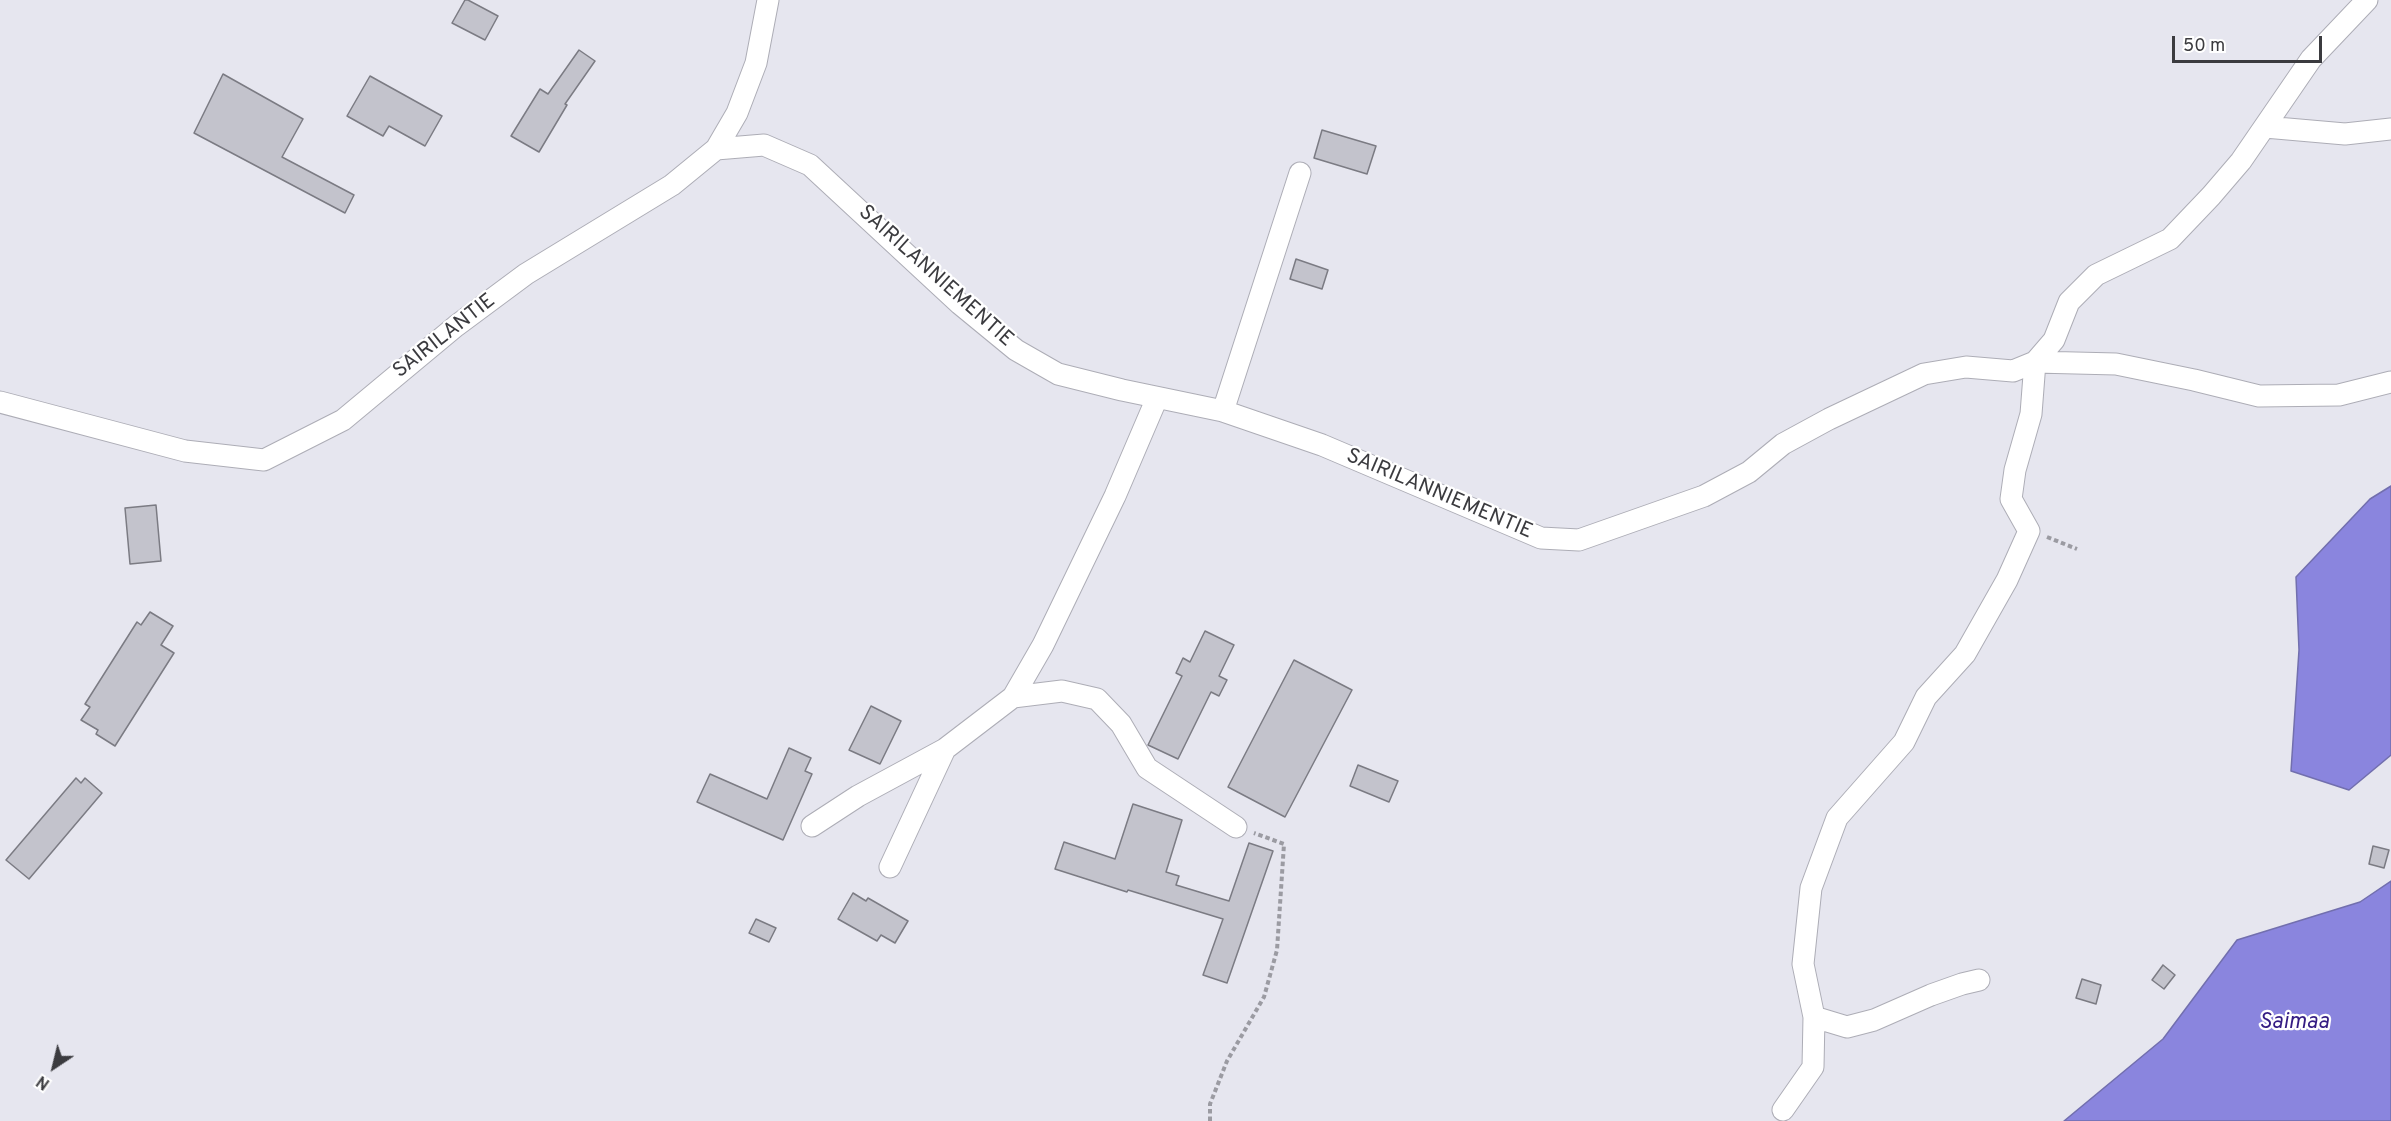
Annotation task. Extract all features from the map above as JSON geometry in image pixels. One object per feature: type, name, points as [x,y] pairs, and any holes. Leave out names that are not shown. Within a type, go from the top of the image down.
[{"type":"street","name":"SAIRILANTIE","points":[[0,402],[185,451],[264,460],[343,420],[456,326],[526,274],[672,185],[716,149],[737,113],[756,63],[768,0]]},
{"type":"street","points":[[1784,1110],[1814,1067],[1814,1017],[1803,964],[1811,888],[1837,818],[1904,742],[1926,697],[1965,654],[2007,580],[2029,531],[2011,500],[2015,470],[2031,414],[2035,362],[2054,340],[2069,302],[2096,275],[2170,239],[2241,161],[2312,58],[2367,0]]},
{"type":"street","points":[[2265,127],[2345,134],[2391,129]]},
{"type":"street","name":"SAIRILANNIEMENTIE","points":[[716,149],[765,145],[810,165],[960,304],[1016,350],[1058,374],[1223,411],[1322,445],[1541,538],[1579,540],[1704,496],[1749,472],[1783,444],[1829,418],[1924,374],[1966,368],[2013,371],[2035,362]]},
{"type":"street","points":[[1223,411],[1300,173]]},
{"type":"street","points":[[2035,362],[2116,364],[2259,396],[2339,395],[2391,382]]},
{"type":"street","points":[[812,826],[858,796],[945,749],[1013,697],[1043,645],[1115,496],[1158,398]]},
{"type":"street","points":[[1013,697],[1062,691],[1097,699],[1121,724],[1148,768],[1236,827]]},
{"type":"street","points":[[890,867],[945,749]]},
{"type":"street","points":[[1814,1017],[1848,1027],[1874,1020],[1931,995],[1979,980]]},
{"type":"path","points":[[2029,531],[2077,549]]},
{"type":"path","points":[[1210,1121],[1210,1104],[1227,1061],[1264,997],[1276,950],[1284,844],[1236,827]]},
{"type":"water","points":[[2391,486],[2391,755],[2349,790],[2291,771],[2299,650],[2296,577],[2370,499]]},
{"type":"water","name":"Saimaa","points":[[2391,881],[2391,1121],[2064,1121],[2163,1039],[2237,940],[2360,902]]},
{"type":"building","points":[[465,0],[498,16],[485,40],[452,23]]},
{"type":"building","points":[[579,50],[595,61],[565,104],[567,105],[539,152],[511,136],[540,89],[548,94]]},
{"type":"building","points":[[223,74],[303,119],[282,157],[354,195],[345,213],[194,133]]},
{"type":"building","points":[[370,76],[442,116],[425,146],[389,126],[383,136],[347,116]]},
{"type":"building","points":[[1322,130],[1376,146],[1367,174],[1314,158]]},
{"type":"building","points":[[1296,259],[1328,270],[1322,289],[1290,279]]},
{"type":"building","points":[[156,505],[161,561],[130,564],[125,508]]},
{"type":"building","points":[[150,612],[173,626],[161,645],[174,653],[115,746],[96,734],[98,730],[81,720],[90,707],[85,704],[137,622],[141,625]]},
{"type":"building","points":[[1205,631],[1234,645],[1219,676],[1227,680],[1219,696],[1211,692],[1178,759],[1148,745],[1182,676],[1176,673],[1183,658],[1190,662]]},
{"type":"building","points":[[1294,660],[1352,690],[1285,817],[1228,787]]},
{"type":"building","points":[[871,706],[901,721],[880,764],[849,750]]},
{"type":"building","points":[[789,748],[811,758],[805,771],[812,774],[783,840],[697,802],[710,774],[767,799]]},
{"type":"building","points":[[1358,765],[1398,781],[1389,802],[1350,786]]},
{"type":"building","points":[[76,778],[81,783],[85,778],[102,793],[29,879],[6,860]]},
{"type":"building","points":[[1133,804],[1182,820],[1166,872],[1179,876],[1176,885],[1229,901],[1249,843],[1273,851],[1227,983],[1203,975],[1223,919],[1055,869],[1064,842],[1115,859]]},
{"type":"building","points":[[2373,846],[2389,850],[2384,868],[2369,864]]},
{"type":"building","points":[[853,893],[866,901],[868,898],[908,921],[895,943],[881,935],[877,941],[838,919]]},
{"type":"building","points":[[756,919],[776,928],[769,942],[749,933]]},
{"type":"building","points":[[2163,965],[2175,975],[2164,989],[2152,980]]},
{"type":"building","points":[[2082,979],[2101,985],[2096,1004],[2076,998]]}]
